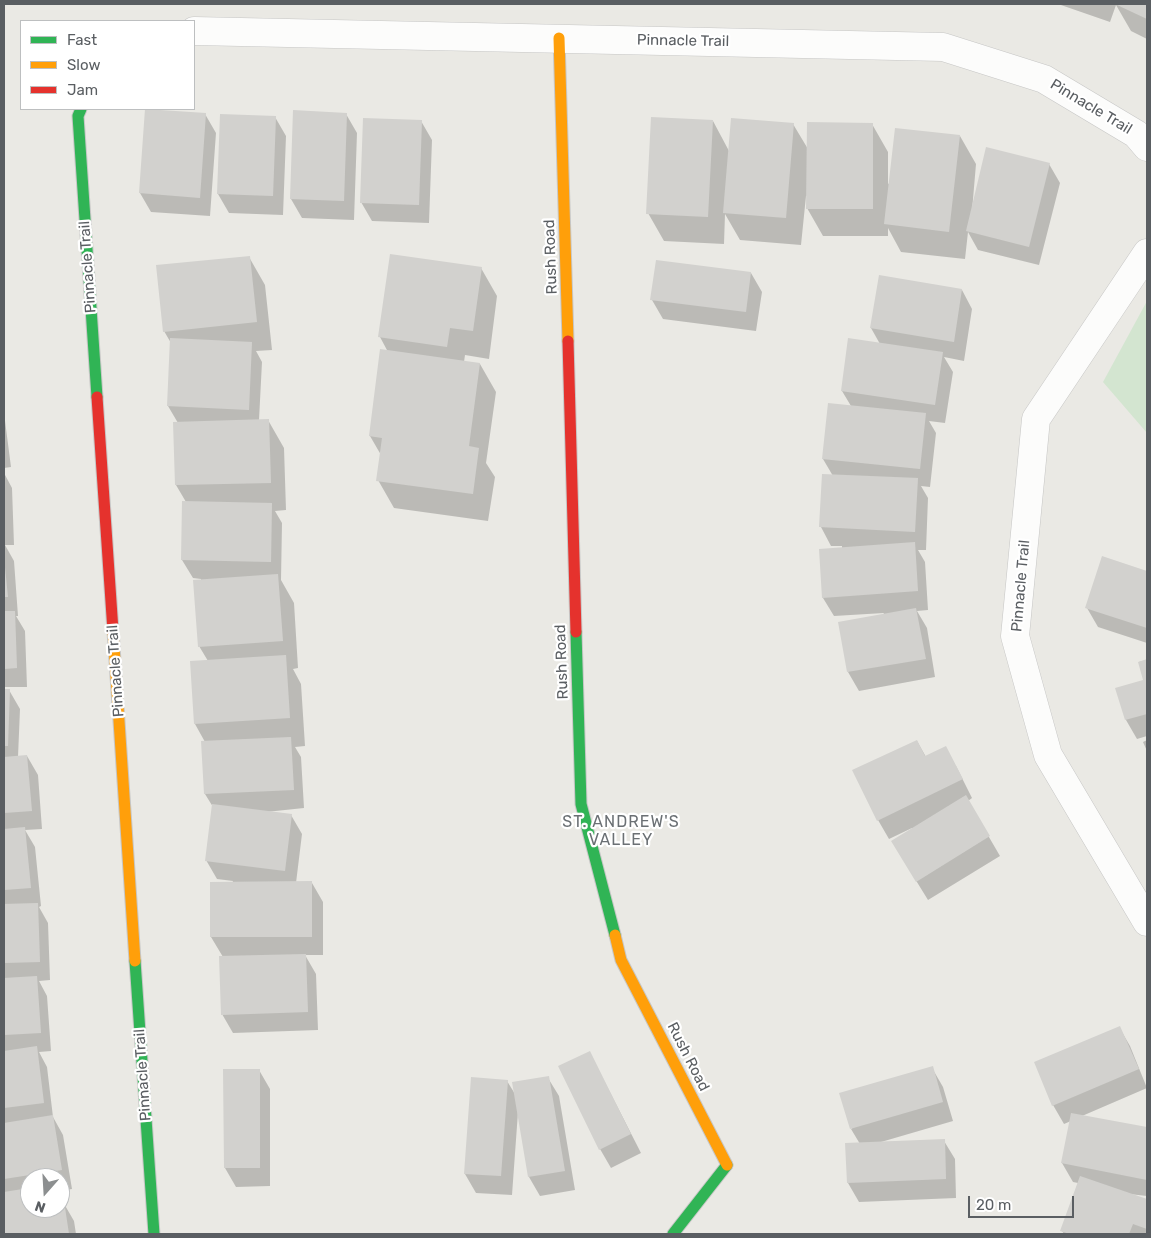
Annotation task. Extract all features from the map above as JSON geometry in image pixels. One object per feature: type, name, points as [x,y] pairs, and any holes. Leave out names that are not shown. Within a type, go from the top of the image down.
[{"type":"street","name":"Pinnacle Trail","points":[[195,31],[943,46],[1044,79],[1136,134],[1147,147]]},
{"type":"street","name":"Rush Road","points":[[559,38],[581,804],[621,960],[728,1167],[672,1234]]},
{"type":"street","name":"Pinnacle Trail","points":[[81,110],[78,116],[154,1234]]},
{"type":"street","name":"Pinnacle Trail","points":[[1147,253],[1036,419],[1015,636],[1048,755],[1147,922]]},
{"type":"green space","points":[[1147,301],[1147,433],[1103,382]]},
{"type":"building","points":[[1115,4],[1147,4],[1147,19]]},
{"type":"building","points":[[145,110],[206,113],[200,198],[139,193]]},
{"type":"building","points":[[293,110],[347,113],[344,201],[290,199]]},
{"type":"building","points":[[220,114],[276,116],[273,196],[217,194]]},
{"type":"building","points":[[651,117],[713,120],[708,217],[646,214]]},
{"type":"building","points":[[363,118],[422,120],[419,205],[360,203]]},
{"type":"building","points":[[731,118],[794,123],[786,218],[723,213]]},
{"type":"building","points":[[807,122],[873,123],[873,209],[806,209]]},
{"type":"building","points":[[895,128],[960,135],[949,232],[884,224]]},
{"type":"building","points":[[986,147],[1050,163],[1029,247],[966,231]]},
{"type":"building","points":[[390,254],[482,267],[473,331],[450,328],[447,347],[378,337]]},
{"type":"building","points":[[250,256],[257,322],[163,332],[156,265]]},
{"type":"building","points":[[656,260],[751,272],[746,312],[650,300]]},
{"type":"building","points":[[879,275],[962,289],[954,342],[870,328]]},
{"type":"building","points":[[170,338],[252,342],[249,410],[167,406]]},
{"type":"building","points":[[848,338],[943,352],[935,405],[841,391]]},
{"type":"building","points":[[380,349],[480,363],[469,446],[479,448],[473,494],[376,481],[382,438],[369,436]]},
{"type":"building","points":[[828,403],[926,413],[920,469],[822,459]]},
{"type":"building","points":[[269,419],[271,483],[175,485],[173,422]]},
{"type":"building","points":[[822,474],[918,478],[915,532],[819,527]]},
{"type":"building","points":[[182,501],[272,503],[271,562],[181,560]]},
{"type":"building","points":[[915,542],[918,591],[822,598],[819,549]]},
{"type":"building","points":[[1102,556],[1147,571],[1147,628],[1085,608]]},
{"type":"building","points":[[4,558],[8,597],[4,597]]},
{"type":"building","points":[[278,574],[283,641],[198,647],[193,580]]},
{"type":"building","points":[[916,608],[926,659],[847,672],[838,622]]},
{"type":"building","points":[[4,611],[15,611],[17,668],[4,669]]},
{"type":"building","points":[[286,655],[290,718],[194,724],[190,661]]},
{"type":"building","points":[[1147,659],[1147,714],[1125,720],[1115,688],[1143,680],[1138,662]]},
{"type":"building","points":[[4,689],[10,689],[8,746],[4,746]]},
{"type":"building","points":[[291,737],[294,790],[204,794],[201,741]]},
{"type":"building","points":[[917,740],[925,756],[946,746],[963,779],[877,821],[852,770]]},
{"type":"building","points":[[27,755],[32,811],[4,813],[4,757]]},
{"type":"building","points":[[966,795],[990,836],[916,882],[891,841]]},
{"type":"building","points":[[212,804],[292,814],[285,871],[205,861]]},
{"type":"building","points":[[25,827],[31,888],[4,890],[4,829]]},
{"type":"building","points":[[312,881],[312,937],[210,937],[210,882]]},
{"type":"building","points":[[38,903],[40,962],[4,963],[4,904]]},
{"type":"building","points":[[306,954],[308,1012],[221,1015],[219,956]]},
{"type":"building","points":[[37,976],[41,1033],[4,1035],[4,978]]},
{"type":"building","points":[[1120,1026],[1139,1069],[1052,1106],[1034,1062]]},
{"type":"building","points":[[37,1046],[44,1103],[4,1108],[4,1051]]},
{"type":"building","points":[[590,1051],[631,1134],[599,1150],[558,1066]]},
{"type":"building","points":[[933,1066],[943,1102],[850,1129],[839,1093]]},
{"type":"building","points":[[223,1069],[260,1069],[260,1168],[224,1168]]},
{"type":"building","points":[[549,1076],[565,1171],[528,1177],[512,1082]]},
{"type":"building","points":[[471,1077],[508,1080],[501,1176],[464,1174]]},
{"type":"building","points":[[1071,1113],[1147,1127],[1147,1180],[1061,1163]]},
{"type":"building","points":[[53,1115],[62,1168],[20,1168],[20,1177],[4,1179],[4,1123]]},
{"type":"building","points":[[945,1139],[946,1179],[847,1183],[845,1143]]},
{"type":"building","points":[[1080,1176],[1147,1199],[1147,1229],[1133,1224],[1129,1234],[1070,1234],[1060,1231]]},
{"type":"building","points":[[20,1189],[20,1218],[67,1218],[69,1234],[4,1234],[4,1192]]},
{"type":"traffic: fast","points":[[81,110],[78,116],[97,397]]},
{"type":"traffic: fast","points":[[576,632],[581,804],[615,935]]},
{"type":"traffic: fast","points":[[135,961],[154,1234]]},
{"type":"traffic: fast","points":[[673,1234],[727,1165]]},
{"type":"traffic: slow","points":[[559,38],[568,341]]},
{"type":"traffic: slow","points":[[113,631],[135,961]]},
{"type":"traffic: slow","points":[[615,935],[621,960],[727,1165]]},
{"type":"traffic: jam","points":[[568,341],[576,632]]},
{"type":"traffic: jam","points":[[97,397],[113,631]]},
{"type":"district","name":"ST. ANDREW'S VALLEY","points":[[621,831]]}]
